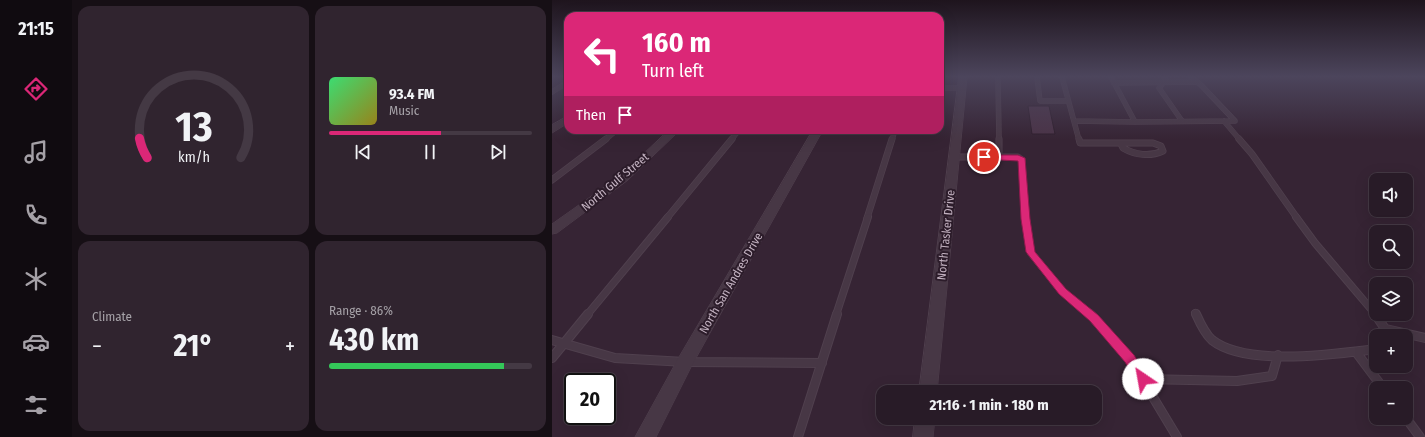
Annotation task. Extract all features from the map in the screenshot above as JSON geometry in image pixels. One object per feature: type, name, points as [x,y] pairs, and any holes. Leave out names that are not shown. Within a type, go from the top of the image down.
[{"type":"street","name":"North Tasker Drive","points":[[929,385],[961,97]]},
{"type":"street","points":[[552,130],[564,122]]},
{"type":"street","name":"North Gulf Street","points":[[552,230],[624,178],[671,134]]},
{"type":"street","name":"North San Andres Drive","points":[[645,437],[685,362],[816,134]]},
{"type":"street","points":[[923,437],[924,425]]},
{"type":"lane","points":[[998,97],[999,157]]},
{"type":"lane","points":[[1040,97],[1040,101],[1068,101]]},
{"type":"lane","points":[[1067,97],[1080,143],[1153,143],[1161,146],[1163,151],[1159,154],[1135,154],[1123,148],[1121,144]]},
{"type":"lane","points":[[1122,97],[1135,122]]},
{"type":"lane","points":[[1166,97],[1182,121]]},
{"type":"lane","points":[[1074,121],[1236,121],[1212,97]]},
{"type":"lane","points":[[1224,121],[1252,154],[1315,244],[1385,329]]},
{"type":"lane","points":[[552,180],[612,134]]},
{"type":"lane","points":[[552,358],[736,134]]},
{"type":"lane","points":[[798,437],[894,134]]},
{"type":"lane","points":[[955,157],[1018,157],[1022,160],[1025,219],[1031,252],[1063,292],[1094,318],[1130,359],[1177,437]]},
{"type":"lane","points":[[1195,313],[1212,341],[1231,350],[1257,355],[1299,356],[1369,350]]},
{"type":"lane","points":[[1413,336],[1425,338]]},
{"type":"lane","points":[[552,340],[615,358],[685,362],[822,362]]},
{"type":"lane","points":[[1356,352],[1378,381]]},
{"type":"lane","points":[[1143,379],[1237,381],[1272,376],[1278,355]]},
{"type":"lane","points":[[1411,425],[1420,437]]},
{"type":"building","points":[[1028,106],[1049,106],[1055,134],[1032,134]]},
{"type":"route","points":[[984,157],[1018,157],[1022,160],[1025,219],[1031,252],[1063,292],[1094,318],[1130,359],[1143,379]]}]
